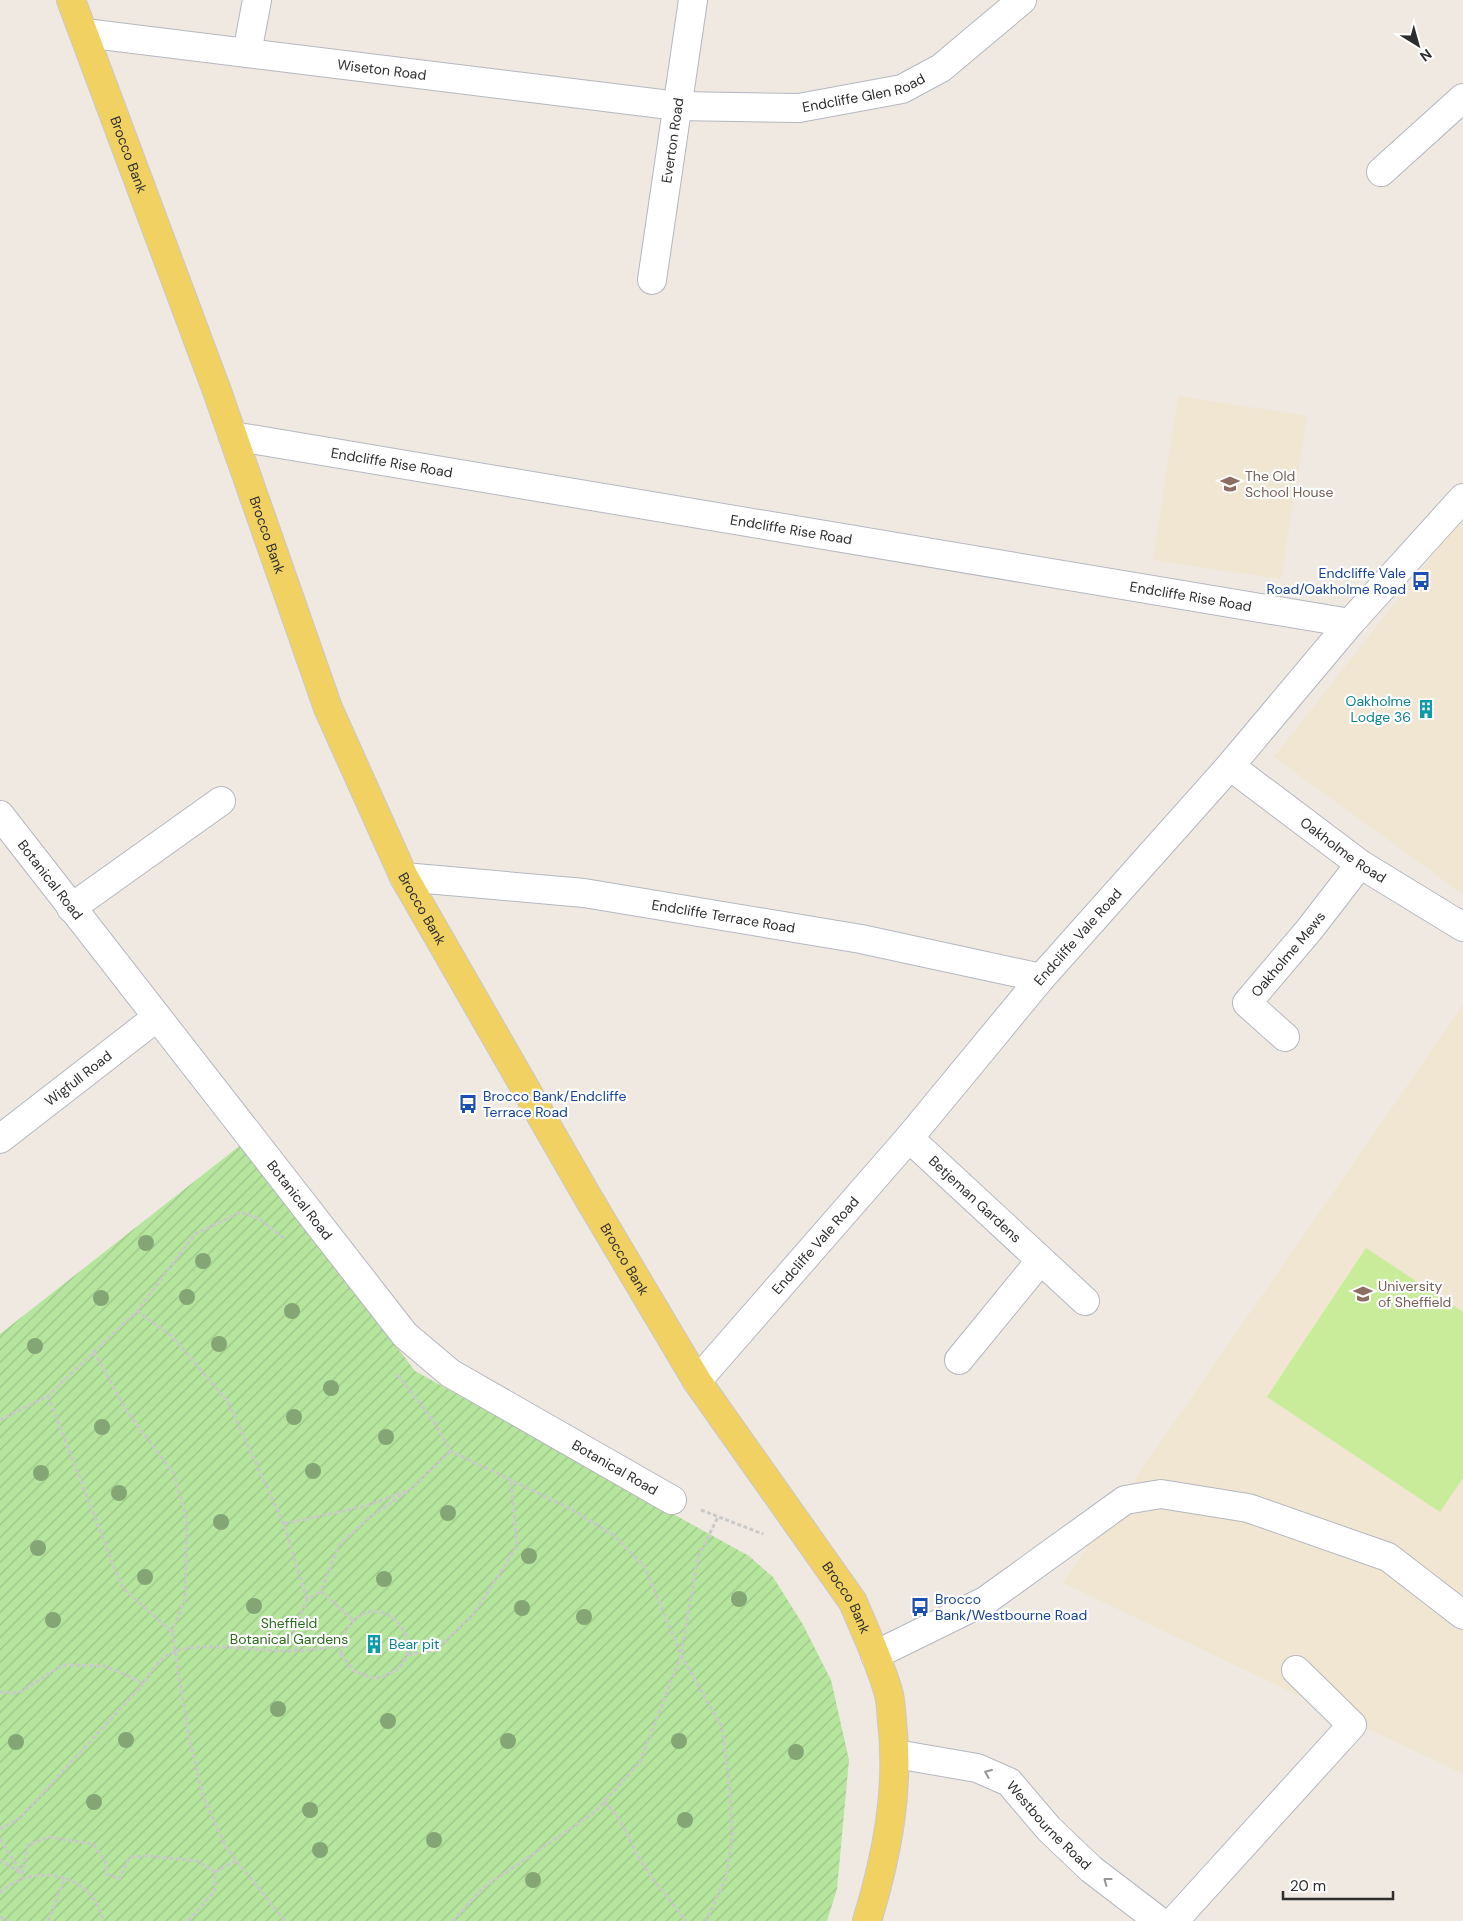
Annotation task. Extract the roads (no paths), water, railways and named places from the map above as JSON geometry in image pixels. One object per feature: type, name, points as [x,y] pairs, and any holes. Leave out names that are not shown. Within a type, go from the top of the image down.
[{"type":"main road","name":"Brocco Bank","points":[[71,0],[85,33],[233,436],[328,708],[404,877],[586,1194],[697,1381],[853,1602],[875,1655],[888,1692],[896,1754],[892,1814],[880,1878],[867,1921]]},
{"type":"street","points":[[247,53],[257,0]]},
{"type":"street","name":"Everton Road","points":[[652,280],[693,0]]},
{"type":"street","name":"Endcliffe Glen Road","points":[[678,106],[799,108],[902,89],[941,68],[1022,0]]},
{"type":"street","name":"Wiseton Road","points":[[85,33],[678,106]]},
{"type":"street","points":[[1381,172],[1463,98]]},
{"type":"street","name":"Endcliffe Rise Road","points":[[233,436],[1350,623]]},
{"type":"street","name":"Endcliffe Vale Road","points":[[697,1381],[909,1138],[1041,978],[1230,766],[1350,623],[1463,498]]},
{"type":"street","name":"Oakholme Road","points":[[1230,766],[1360,864],[1463,927]]},
{"type":"street","points":[[71,908],[221,801]]},
{"type":"street","name":"Botanical Road","points":[[0,815],[156,1018],[405,1335],[450,1373],[672,1500]]},
{"type":"street","name":"Oakholme Mews","points":[[1285,1037],[1247,1003],[1309,930],[1360,864]]},
{"type":"street","name":"Endcliffe Terrace Road","points":[[404,877],[584,893],[861,939],[1041,978]]},
{"type":"street","name":"Wigfull Road","points":[[0,1139],[156,1018]]},
{"type":"street","name":"Betjeman Gardens","points":[[909,1138],[1085,1301]]},
{"type":"street","points":[[958,1360],[1040,1261]]},
{"type":"street","points":[[875,1655],[985,1601],[1125,1500],[1161,1494],[1248,1508],[1388,1557],[1463,1615]]},
{"type":"street","points":[[1174,1921],[1352,1725],[1296,1670]]},
{"type":"street","name":"Westbourne Road","points":[[896,1754],[977,1768],[1009,1782],[1049,1829],[1142,1916]]},
{"type":"place","name":"The Old School House","points":[[1230,484]]},
{"type":"place","name":"Endcliffe Vale Road/Oakholme Road","points":[[1421,581]]},
{"type":"place","name":"Oakholme Lodge 36","points":[[1426,709]]},
{"type":"place","name":"Brocco Bank/Endcliffe Terrace Road","points":[[468,1104]]},
{"type":"place","name":"University of Sheffield","points":[[1363,1294]]},
{"type":"place","name":"Brocco Bank/Westbourne Road","points":[[920,1607]]},
{"type":"place","name":"Bear pit","points":[[374,1644]]},
{"type":"park label","name":"Sheffield Botanical Gardens","points":[[289,1632]]}]
